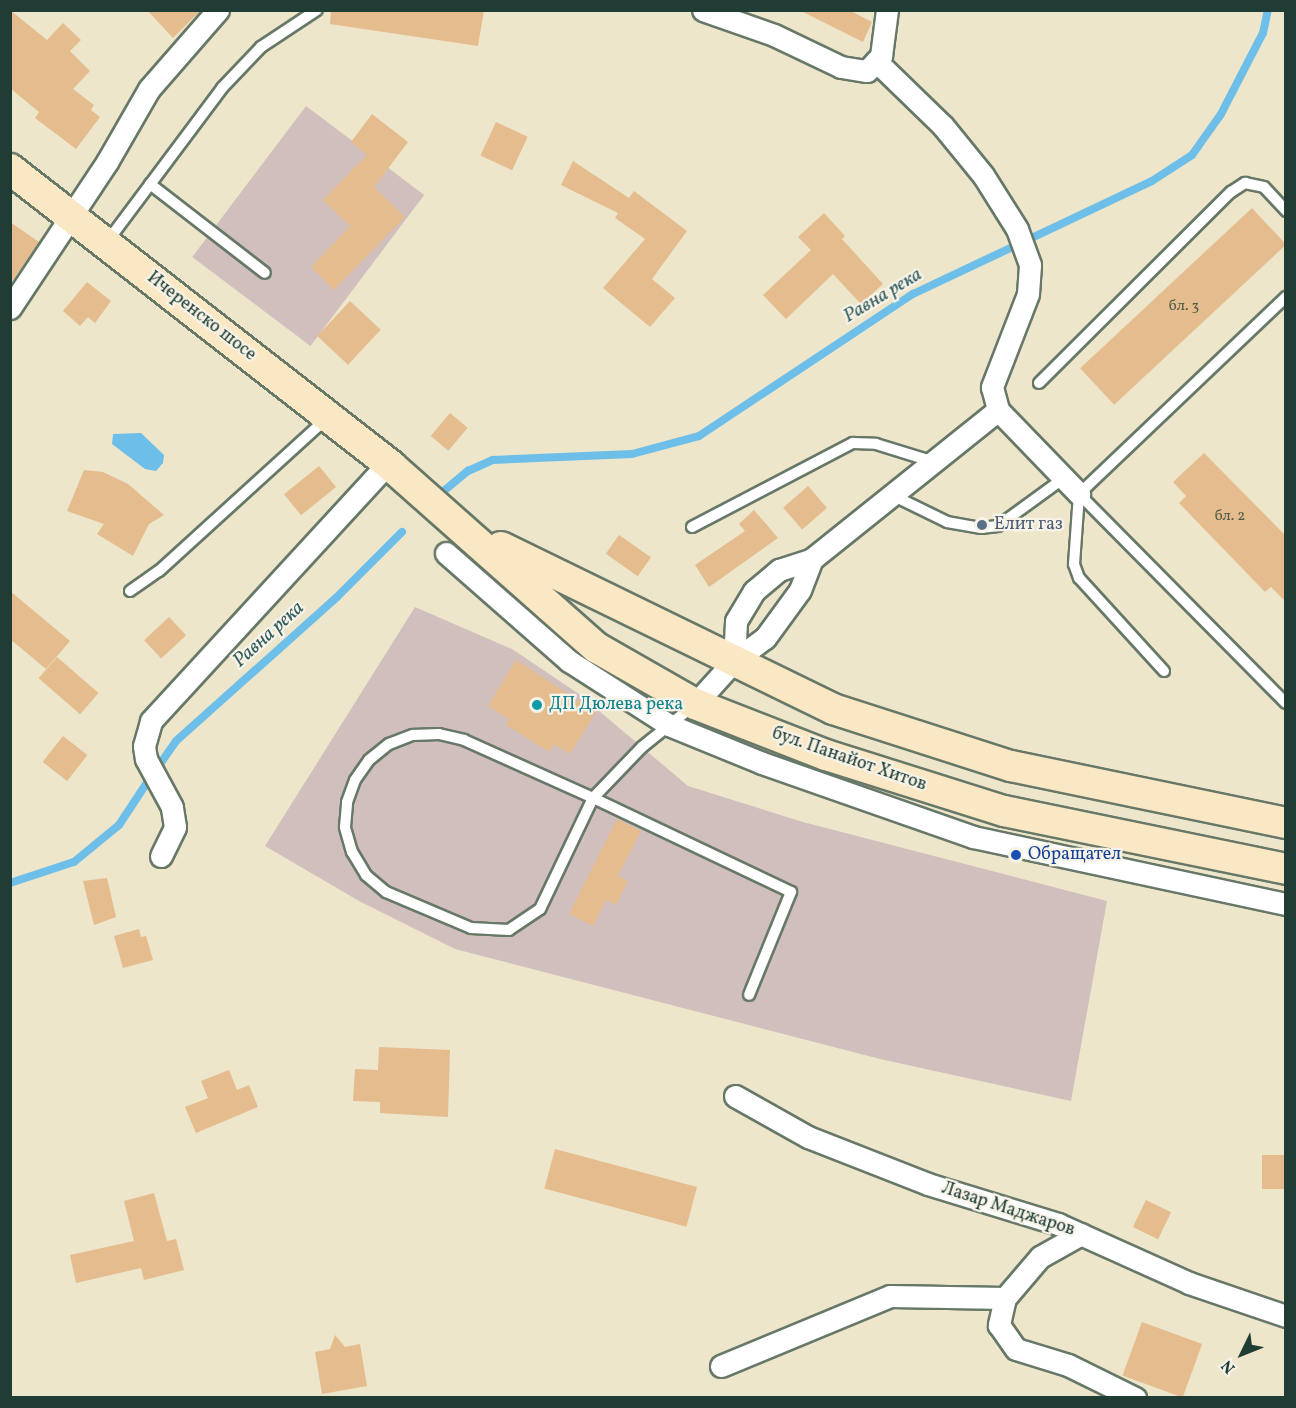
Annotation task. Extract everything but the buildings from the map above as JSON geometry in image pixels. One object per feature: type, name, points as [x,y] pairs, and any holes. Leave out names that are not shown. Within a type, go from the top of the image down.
[{"type":"street","points":[[10,308],[149,89],[218,10]]},
{"type":"street","points":[[703,10],[774,35],[841,67],[867,71],[881,56],[887,10]]},
{"type":"street","points":[[876,62],[943,126],[982,175],[1017,229],[1029,262],[1028,294],[992,387],[998,410],[1079,494]]},
{"type":"street","name":"Ичеренско шосе","points":[[10,169],[389,465]]},
{"type":"street","points":[[734,661],[736,621],[754,591],[779,570],[812,559],[931,461],[998,410]]},
{"type":"street","points":[[161,856],[175,827],[172,807],[147,759],[144,746],[151,721],[389,465]]},
{"type":"street","name":"бул. Панайот Хитов","points":[[389,465],[468,531],[597,648],[695,704],[826,755],[1004,811],[1286,869]]},
{"type":"street","name":"бул. Панайот Хитов","points":[[468,531],[833,709],[1011,766],[1286,823]]},
{"type":"street","points":[[446,553],[569,662],[669,725],[762,763],[973,837],[1286,904]]},
{"type":"street","points":[[695,704],[734,661],[765,638],[800,590],[812,559]]},
{"type":"street","name":"Лазар Маджаров","points":[[735,1096],[808,1137],[928,1184],[1081,1234],[1189,1283],[1286,1316]]},
{"type":"street","points":[[1081,1234],[1040,1257],[1005,1298],[999,1324],[1016,1349],[1068,1365],[1135,1398]]},
{"type":"street","points":[[721,1366],[890,1296],[1005,1298]]},
{"type":"lane","points":[[106,242],[222,88],[261,47],[317,10]]},
{"type":"lane","points":[[1039,383],[1231,192],[1245,183],[1264,187],[1286,211]]},
{"type":"lane","points":[[150,184],[265,273]]},
{"type":"lane","points":[[1164,671],[1079,578],[1074,564],[1079,494],[1286,297]]},
{"type":"lane","points":[[130,591],[159,570],[328,417]]},
{"type":"lane","points":[[692,526],[853,443],[876,444],[931,461]]},
{"type":"lane","points":[[891,494],[947,522],[981,528],[998,526],[1064,478]]},
{"type":"lane","points":[[1079,494],[1286,703]]},
{"type":"lane","points":[[695,704],[669,725],[593,798],[540,909],[509,930],[489,932],[471,928],[386,892],[366,875],[352,852],[345,827],[347,802],[355,780],[369,760],[389,744],[413,735],[439,734],[464,740],[593,798],[791,892],[750,995]]},
{"type":"shaded area","points":[[306,106],[424,195],[310,346],[192,257]]},
{"type":"shaded area","points":[[415,607],[512,649],[579,694],[688,786],[803,822],[1107,901],[1071,1101],[880,1059],[455,949],[359,901],[265,846]]},
{"type":"water","points":[[141,433],[164,455],[163,463],[156,471],[145,469],[112,444],[113,434]]},
{"type":"waterway","name":"Равна река","points":[[439,495],[468,471],[493,460],[632,454],[699,436],[913,294],[1152,181],[1192,155],[1221,114],[1263,33],[1268,10]]},
{"type":"waterway","name":"Равна река","points":[[160,764],[176,741],[337,597],[402,532]]},
{"type":"waterway","name":"Равна река","points":[[10,883],[74,862],[119,825],[148,781]]},
{"type":"place","name":"Елит газ","points":[[982,525]]},
{"type":"place","name":"ДП Дюлева река","points":[[537,705]]},
{"type":"place","name":"Обращател","points":[[1016,855]]}]
